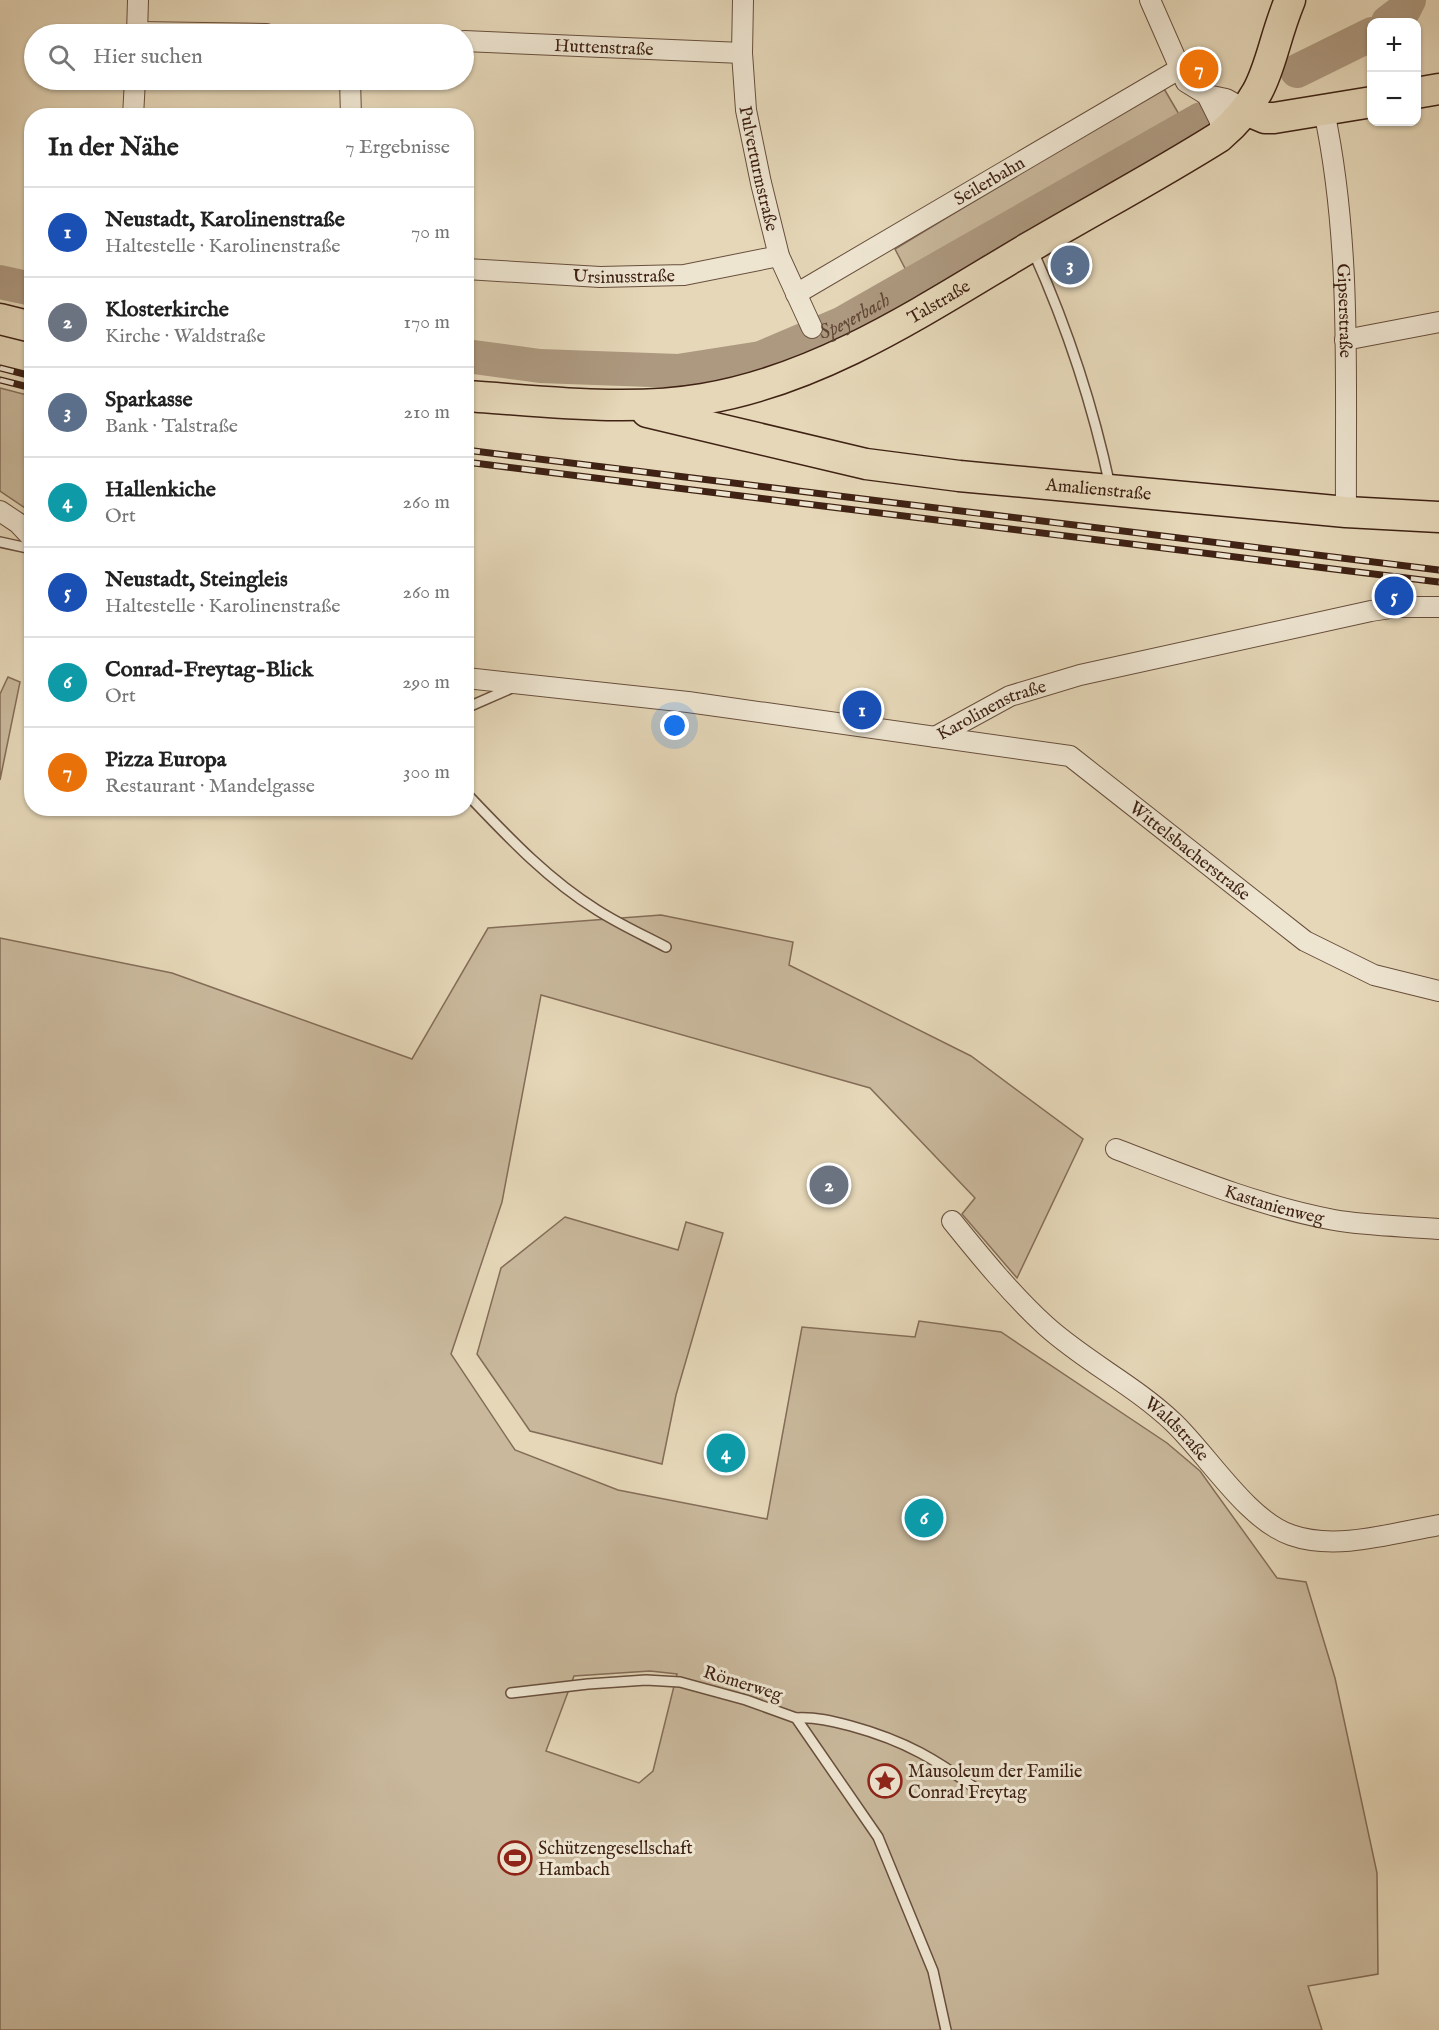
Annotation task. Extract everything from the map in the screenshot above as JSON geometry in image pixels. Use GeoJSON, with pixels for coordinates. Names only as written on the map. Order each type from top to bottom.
{"type":"FeatureCollection","features":[{"type":"Feature","properties":{"kind":"main road","name":"Talstraße"},"geometry":{"type":"LineString","coordinates":[[474,396],[616,404],[700,400],[786,378],[830,360],[928,309],[1220,136],[1246,110],[1265,79],[1290,0]]}},
{"type":"Feature","properties":{"kind":"main road"},"geometry":{"type":"LineString","coordinates":[[1265,79],[1287,104],[1324,111]]}},
{"type":"Feature","properties":{"kind":"main road"},"geometry":{"type":"LineString","coordinates":[[1421,92],[1439,89]]}},
{"type":"Feature","properties":{"kind":"main road"},"geometry":{"type":"LineString","coordinates":[[1246,110],[1265,118],[1367,103]]}},
{"type":"Feature","properties":{"kind":"main road"},"geometry":{"type":"LineString","coordinates":[[0,320],[24,325]]}},
{"type":"Feature","properties":{"kind":"main road"},"geometry":{"type":"LineString","coordinates":[[737,392],[742,420],[754,438],[760,441]]}},
{"type":"Feature","properties":{"kind":"main road","name":"Amalienstraße"},"geometry":{"type":"LineString","coordinates":[[616,404],[760,441],[866,464],[959,476],[1346,512],[1439,518]]}},
{"type":"Feature","properties":{"kind":"street"},"geometry":{"type":"LineString","coordinates":[[137,24],[138,0]]}},
{"type":"Feature","properties":{"kind":"street","name":"Pulverturmstraße"},"geometry":{"type":"LineString","coordinates":[[743,0],[742,53],[746,110],[779,256],[812,328]]}},
{"type":"Feature","properties":{"kind":"street"},"geometry":{"type":"LineString","coordinates":[[1150,0],[1186,82],[1207,95],[1226,99],[1246,110]]}},
{"type":"Feature","properties":{"kind":"street","name":"Huttenstraße"},"geometry":{"type":"LineString","coordinates":[[474,41],[742,53]]}},
{"type":"Feature","properties":{"kind":"street","name":"Seilerbahn"},"geometry":{"type":"LineString","coordinates":[[796,294],[1181,68]]}},
{"type":"Feature","properties":{"kind":"street"},"geometry":{"type":"LineString","coordinates":[[133,108],[134,90]]}},
{"type":"Feature","properties":{"kind":"street"},"geometry":{"type":"LineString","coordinates":[[350,90],[351,108]]}},
{"type":"Feature","properties":{"kind":"street"},"geometry":{"type":"LineString","coordinates":[[1207,95],[1220,121],[1220,136]]}},
{"type":"Feature","properties":{"kind":"street","name":"Gipserstraße"},"geometry":{"type":"LineString","coordinates":[[1324,111],[1340,214],[1345,340],[1346,512]]}},
{"type":"Feature","properties":{"kind":"street","name":"Ursinusstraße"},"geometry":{"type":"LineString","coordinates":[[474,269],[600,277],[684,275],[779,256]]}},
{"type":"Feature","properties":{"kind":"street"},"geometry":{"type":"LineString","coordinates":[[1345,340],[1439,322]]}},
{"type":"Feature","properties":{"kind":"street"},"geometry":{"type":"LineString","coordinates":[[0,511],[24,529]]}},
{"type":"Feature","properties":{"kind":"street","name":"Karolinenstraße"},"geometry":{"type":"LineString","coordinates":[[474,679],[688,702],[935,737],[1010,696],[1080,675],[1397,606],[1439,607]]}},
{"type":"Feature","properties":{"kind":"street","name":"Wittelsbacherstraße"},"geometry":{"type":"LineString","coordinates":[[935,737],[1070,756],[1305,941],[1374,975],[1439,991]]}},
{"type":"Feature","properties":{"kind":"street","name":"Kastanienweg"},"geometry":{"type":"LineString","coordinates":[[1116,1149],[1198,1181],[1293,1210],[1334,1220],[1439,1229]]}},
{"type":"Feature","properties":{"kind":"street","name":"Waldstraße"},"geometry":{"type":"LineString","coordinates":[[952,1221],[1047,1327],[1150,1401],[1175,1424],[1257,1515],[1280,1531],[1307,1540],[1344,1540],[1439,1525]]}},
{"type":"Feature","properties":{"kind":"lane"},"geometry":{"type":"LineString","coordinates":[[1031,247],[1067,338],[1103,451],[1111,490]]}},
{"type":"Feature","properties":{"kind":"lane"},"geometry":{"type":"LineString","coordinates":[[0,542],[24,547]]}},
{"type":"Feature","properties":{"kind":"lane"},"geometry":{"type":"LineString","coordinates":[[474,705],[519,685]]}},
{"type":"Feature","properties":{"kind":"lane"},"geometry":{"type":"LineString","coordinates":[[474,801],[521,850],[555,880],[596,910],[666,947]]}},
{"type":"Feature","properties":{"kind":"lane","name":"Römerweg"},"geometry":{"type":"LineString","coordinates":[[510,1693],[623,1682],[680,1682],[746,1700],[796,1718],[878,1837],[933,1971],[946,2030]]}},
{"type":"Feature","properties":{"kind":"lane"},"geometry":{"type":"LineString","coordinates":[[796,1718],[816,1717],[905,1743],[940,1763],[982,1793]]}},
{"type":"Feature","properties":{"kind":"shaded area"},"geometry":{"type":"Polygon","coordinates":[[[1163,87],[1183,121],[910,278],[895,249],[1163,87]]]}},
{"type":"Feature","properties":{"kind":"shaded area"},"geometry":{"type":"Polygon","coordinates":[[[0,388],[24,394],[24,507],[0,491],[0,388]]]}},
{"type":"Feature","properties":{"kind":"shaded area"},"geometry":{"type":"Polygon","coordinates":[[[8,677],[20,682],[0,780],[0,694],[8,677]]]}},
{"type":"Feature","properties":{"kind":"shaded area"},"geometry":{"type":"Polygon","coordinates":[[[661,915],[793,942],[789,965],[971,1056],[1083,1139],[1017,1278],[962,1214],[975,1198],[870,1088],[541,995],[502,1202],[451,1354],[515,1450],[618,1490],[767,1519],[802,1327],[915,1337],[919,1321],[1001,1332],[1167,1443],[1200,1471],[1277,1578],[1306,1582],[1335,1678],[1377,1873],[1378,1974],[1308,1986],[1322,2030],[0,2030],[0,938],[172,973],[412,1059],[488,928],[661,915]],[[650,1671],[574,1676],[546,1751],[639,1783],[653,1771],[677,1674],[650,1671]]]}},
{"type":"Feature","properties":{"kind":"shaded area"},"geometry":{"type":"Polygon","coordinates":[[[565,1217],[678,1250],[686,1222],[723,1233],[676,1395],[662,1464],[530,1431],[477,1354],[501,1268],[565,1217]]]}},
{"type":"Feature","properties":{"kind":"waterway","name":"Speyerbach"},"geometry":{"type":"LineString","coordinates":[[1393,18],[1404,10],[1409,0]]}},
{"type":"Feature","properties":{"kind":"waterway","name":"Speyerbach"},"geometry":{"type":"LineString","coordinates":[[1297,71],[1367,36]]}},
{"type":"Feature","properties":{"kind":"waterway","name":"Speyerbach"},"geometry":{"type":"LineString","coordinates":[[474,357],[540,366],[678,371],[761,358],[841,324],[1201,119]]}},
{"type":"Feature","properties":{"kind":"waterway","name":"Speyerbach"},"geometry":{"type":"LineString","coordinates":[[0,282],[24,287]]}},
{"type":"Feature","properties":{"kind":"railway"},"geometry":{"type":"LineString","coordinates":[[0,368],[24,374]]}},
{"type":"Feature","properties":{"kind":"railway"},"geometry":{"type":"LineString","coordinates":[[0,380],[24,386]]}},
{"type":"Feature","properties":{"kind":"railway"},"geometry":{"type":"LineString","coordinates":[[474,451],[1439,570]]}},
{"type":"Feature","properties":{"kind":"railway"},"geometry":{"type":"LineString","coordinates":[[474,463],[1439,582]]}},
{"type":"Feature","properties":{"kind":"place","name":"Pizza Europa"},"geometry":{"type":"Point","coordinates":[1199,69]}},
{"type":"Feature","properties":{"kind":"place","name":"Sparkasse"},"geometry":{"type":"Point","coordinates":[1070,265]}},
{"type":"Feature","properties":{"kind":"place","name":"Neustadt, Steingleis"},"geometry":{"type":"Point","coordinates":[1394,596]}},
{"type":"Feature","properties":{"kind":"place","name":"Neustadt, Karolinenstraße"},"geometry":{"type":"Point","coordinates":[862,710]}},
{"type":"Feature","properties":{"kind":"place","name":"Klosterkirche"},"geometry":{"type":"Point","coordinates":[829,1185]}},
{"type":"Feature","properties":{"kind":"place","name":"Hallenkiche"},"geometry":{"type":"Point","coordinates":[726,1453]}},
{"type":"Feature","properties":{"kind":"place","name":"Conrad-Freytag-Blick"},"geometry":{"type":"Point","coordinates":[924,1518]}},
{"type":"Feature","properties":{"kind":"place","name":"Mausoleum der Familie Conrad Freytag"},"geometry":{"type":"Point","coordinates":[885,1781]}},
{"type":"Feature","properties":{"kind":"place","name":"Schützengesellschaft Hambach"},"geometry":{"type":"Point","coordinates":[515,1858]}}]}
